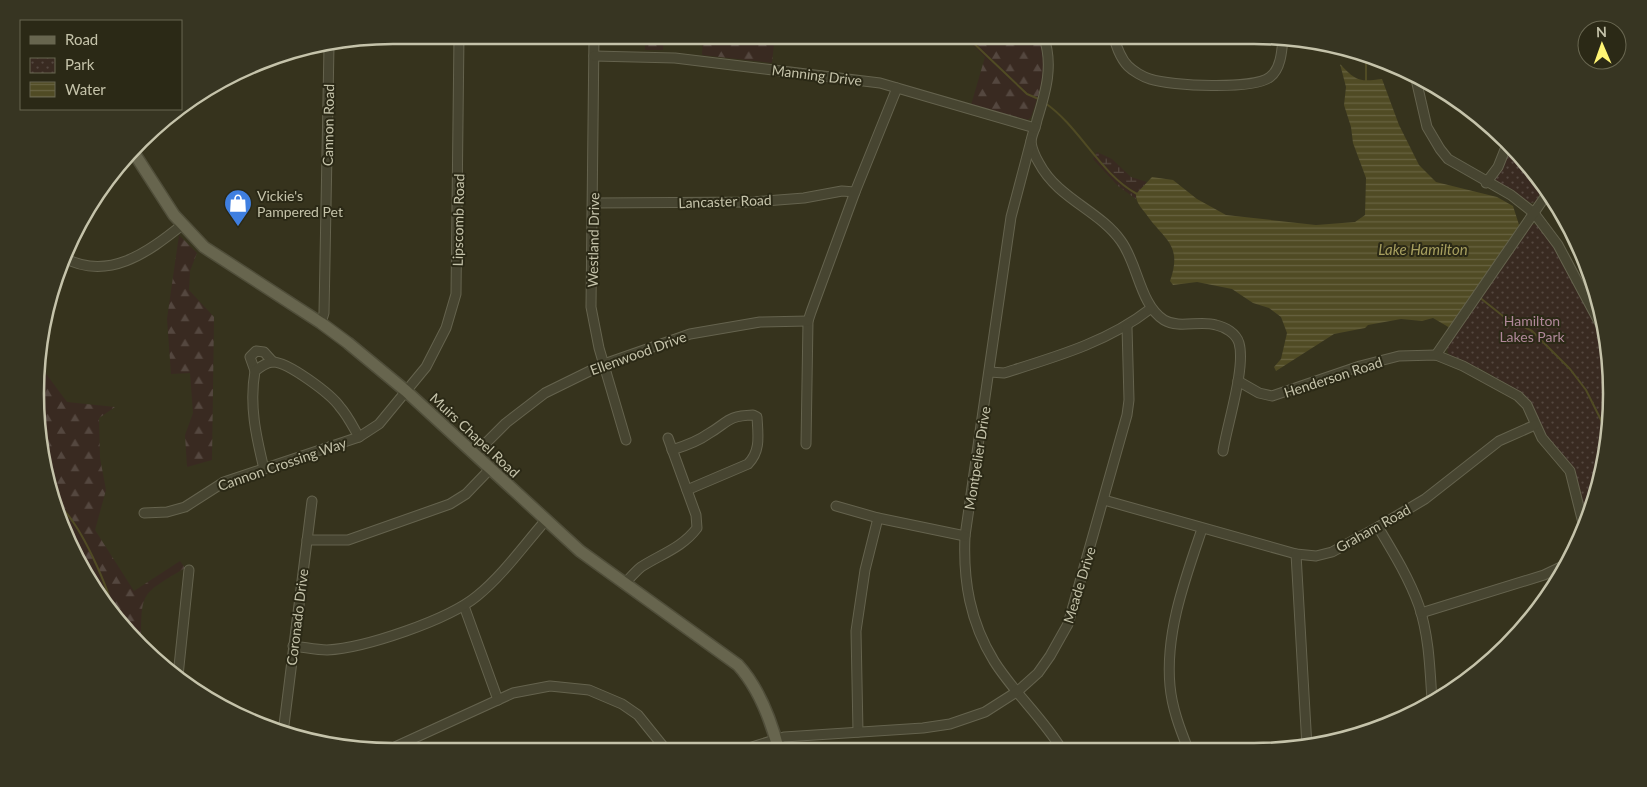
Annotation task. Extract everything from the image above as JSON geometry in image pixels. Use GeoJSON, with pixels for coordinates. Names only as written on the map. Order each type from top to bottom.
{"type":"FeatureCollection","features":[{"type":"Feature","properties":{"kind":"main road","name":"Muirs Chapel Road"},"geometry":{"type":"LineString","coordinates":[[137,157],[182,225],[204,247],[321,323],[406,391],[580,551],[738,665],[755,688],[777,743]]}},
{"type":"Feature","properties":{"kind":"street","name":"Lipscomb Road"},"geometry":{"type":"LineString","coordinates":[[406,391],[433,356],[446,328],[456,294],[459,44]]}},
{"type":"Feature","properties":{"kind":"street","name":"Westland Drive"},"geometry":{"type":"LineString","coordinates":[[594,44],[594,203],[591,308],[604,364],[626,440]]}},
{"type":"Feature","properties":{"kind":"street"},"geometry":{"type":"LineString","coordinates":[[1045,44],[1049,70],[1044,97],[1031,141],[1040,164],[1062,192],[1112,229],[1133,260],[1150,309],[1165,321],[1179,324],[1215,324],[1234,334],[1239,343],[1238,381],[1223,451]]}},
{"type":"Feature","properties":{"kind":"street"},"geometry":{"type":"LineString","coordinates":[[1116,44],[1124,61],[1148,79],[1162,82],[1244,85],[1258,83],[1272,76],[1278,65],[1282,45]]}},
{"type":"Feature","properties":{"kind":"street","name":"Cannon Road"},"geometry":{"type":"LineString","coordinates":[[321,323],[324,313],[329,49]]}},
{"type":"Feature","properties":{"kind":"street","name":"Manning Drive"},"geometry":{"type":"LineString","coordinates":[[594,56],[675,58],[880,83],[1035,128]]}},
{"type":"Feature","properties":{"kind":"street"},"geometry":{"type":"LineString","coordinates":[[1417,85],[1421,106],[1432,138],[1448,159],[1486,183],[1511,195],[1534,213],[1558,245],[1593,309]]}},
{"type":"Feature","properties":{"kind":"street"},"geometry":{"type":"LineString","coordinates":[[806,444],[808,321],[855,192],[897,88]]}},
{"type":"Feature","properties":{"kind":"street","name":"Montpelier Drive"},"geometry":{"type":"LineString","coordinates":[[1031,141],[1011,217],[966,536],[964,576],[977,628],[994,662],[1052,732],[1058,743]]}},
{"type":"Feature","properties":{"kind":"street"},"geometry":{"type":"LineString","coordinates":[[1486,183],[1498,168],[1505,150]]}},
{"type":"Feature","properties":{"kind":"street","name":"Lancaster Road"},"geometry":{"type":"LineString","coordinates":[[594,203],[753,202],[804,198],[842,191],[855,192]]}},
{"type":"Feature","properties":{"kind":"street"},"geometry":{"type":"LineString","coordinates":[[1436,355],[1544,199]]}},
{"type":"Feature","properties":{"kind":"street"},"geometry":{"type":"LineString","coordinates":[[70,260],[98,267],[123,264],[144,252],[182,225]]}},
{"type":"Feature","properties":{"kind":"street"},"geometry":{"type":"LineString","coordinates":[[990,372],[1004,373],[1018,369],[1100,340],[1127,327],[1150,309]]}},
{"type":"Feature","properties":{"kind":"street","name":"Ellenwood Drive"},"geometry":{"type":"LineString","coordinates":[[475,454],[506,423],[545,393],[604,364],[690,334],[760,322],[808,321]]}},
{"type":"Feature","properties":{"kind":"street","name":"Meade Drive"},"geometry":{"type":"LineString","coordinates":[[762,743],[776,738],[924,728],[950,724],[985,712],[1018,691],[1046,662],[1068,624],[1104,500],[1130,400],[1127,327]]}},
{"type":"Feature","properties":{"kind":"street"},"geometry":{"type":"LineString","coordinates":[[264,468],[256,432],[252,400],[255,371],[250,357],[256,351],[264,352],[273,362],[284,366],[317,386],[340,406],[359,437]]}},
{"type":"Feature","properties":{"kind":"street","name":"Henderson Road"},"geometry":{"type":"LineString","coordinates":[[1238,381],[1259,393],[1272,396],[1360,366],[1399,356],[1436,355],[1463,366],[1518,396],[1526,405],[1542,438],[1570,471],[1581,516]]}},
{"type":"Feature","properties":{"kind":"street"},"geometry":{"type":"LineString","coordinates":[[255,371],[261,365],[273,362]]}},
{"type":"Feature","properties":{"kind":"street","name":"Cannon Crossing Way"},"geometry":{"type":"LineString","coordinates":[[144,513],[167,512],[184,507],[224,482],[328,449],[359,437],[379,424],[406,391]]}},
{"type":"Feature","properties":{"kind":"street"},"geometry":{"type":"LineString","coordinates":[[672,450],[693,443],[710,434],[730,417],[754,415],[758,418],[758,449],[755,458],[748,464],[687,490]]}},
{"type":"Feature","properties":{"kind":"street","name":"Graham Road"},"geometry":{"type":"LineString","coordinates":[[1104,500],[1296,554],[1316,556],[1332,552],[1425,499],[1499,441],[1535,425]]}},
{"type":"Feature","properties":{"kind":"street"},"geometry":{"type":"LineString","coordinates":[[624,584],[639,569],[671,552],[688,540],[697,528],[696,515],[668,438]]}},
{"type":"Feature","properties":{"kind":"street"},"geometry":{"type":"LineString","coordinates":[[307,540],[348,540],[450,504],[466,494],[490,468]]}},
{"type":"Feature","properties":{"kind":"street","name":"Coronado Drive"},"geometry":{"type":"LineString","coordinates":[[284,726],[312,501]]}},
{"type":"Feature","properties":{"kind":"street"},"geometry":{"type":"LineString","coordinates":[[836,506],[878,518],[966,536]]}},
{"type":"Feature","properties":{"kind":"street"},"geometry":{"type":"LineString","coordinates":[[858,732],[856,630],[865,570],[878,518]]}},
{"type":"Feature","properties":{"kind":"street"},"geometry":{"type":"LineString","coordinates":[[293,646],[326,650],[346,647],[419,625],[464,606],[489,585],[546,520]]}},
{"type":"Feature","properties":{"kind":"street"},"geometry":{"type":"LineString","coordinates":[[1378,527],[1412,589],[1421,613],[1430,660],[1432,694]]}},
{"type":"Feature","properties":{"kind":"street"},"geometry":{"type":"LineString","coordinates":[[1186,743],[1174,709],[1169,665],[1175,618],[1202,528]]}},
{"type":"Feature","properties":{"kind":"street"},"geometry":{"type":"LineString","coordinates":[[1296,554],[1307,739]]}},
{"type":"Feature","properties":{"kind":"street"},"geometry":{"type":"LineString","coordinates":[[179,669],[189,570]]}},
{"type":"Feature","properties":{"kind":"street"},"geometry":{"type":"LineString","coordinates":[[1421,613],[1544,575],[1555,570]]}},
{"type":"Feature","properties":{"kind":"street"},"geometry":{"type":"LineString","coordinates":[[464,606],[498,700]]}},
{"type":"Feature","properties":{"kind":"street"},"geometry":{"type":"LineString","coordinates":[[404,743],[498,700],[532,688],[550,686],[589,690],[622,704],[638,715],[661,743]]}},
{"type":"Feature","properties":{"kind":"green space"},"geometry":{"type":"Polygon","coordinates":[[[645,44],[663,44],[663,50],[645,50],[645,44]]]}},
{"type":"Feature","properties":{"kind":"green space"},"geometry":{"type":"Polygon","coordinates":[[[703,44],[774,44],[772,63],[702,55],[703,44]]]}},
{"type":"Feature","properties":{"kind":"green space"},"geometry":{"type":"Polygon","coordinates":[[[968,44],[1040,44],[1043,57],[1041,86],[1031,117],[1028,120],[971,105],[985,57],[973,45],[968,44]]]}},
{"type":"Feature","properties":{"kind":"green space"},"geometry":{"type":"Polygon","coordinates":[[[1506,151],[1540,194],[1535,202],[1531,203],[1491,180],[1506,151]]]}},
{"type":"Feature","properties":{"kind":"green space"},"geometry":{"type":"Polygon","coordinates":[[[1097,152],[1112,159],[1131,177],[1147,182],[1136,194],[1136,199],[1118,186],[1093,159],[1097,152]]]}},
{"type":"Feature","properties":{"kind":"green space","name":"Hamilton Lakes Park"},"geometry":{"type":"Polygon","coordinates":[[[1531,224],[1544,226],[1597,325],[1603,371],[1603,416],[1597,462],[1584,509],[1575,470],[1547,436],[1530,402],[1523,394],[1481,369],[1452,357],[1448,353],[1447,345],[1531,224]]]}},
{"type":"Feature","properties":{"kind":"green space"},"geometry":{"type":"Polygon","coordinates":[[[179,235],[197,253],[190,271],[189,290],[214,317],[212,460],[187,467],[185,435],[193,413],[190,373],[171,374],[167,319],[179,235]]]}},
{"type":"Feature","properties":{"kind":"green space"},"geometry":{"type":"Polygon","coordinates":[[[44,371],[67,402],[115,407],[99,418],[100,458],[106,490],[95,530],[134,591],[180,561],[185,568],[158,584],[151,591],[143,605],[141,636],[103,588],[70,527],[50,462],[44,416],[44,371]]]}},
{"type":"Feature","properties":{"kind":"water","name":"Lake Hamilton"},"geometry":{"type":"Polygon","coordinates":[[[1340,64],[1358,79],[1382,79],[1399,125],[1419,165],[1436,182],[1497,197],[1513,206],[1520,228],[1450,328],[1433,318],[1422,321],[1401,319],[1368,325],[1365,328],[1334,334],[1276,371],[1274,367],[1281,359],[1287,333],[1281,317],[1269,308],[1253,303],[1232,289],[1197,282],[1173,285],[1170,281],[1174,259],[1173,250],[1170,243],[1139,205],[1136,194],[1152,177],[1173,180],[1197,199],[1226,215],[1316,225],[1355,222],[1365,215],[1366,178],[1353,143],[1351,127],[1344,105],[1346,87],[1340,64]]]}},
{"type":"Feature","properties":{"kind":"waterway"},"geometry":{"type":"LineString","coordinates":[[974,44],[1027,94],[1041,100]]}},
{"type":"Feature","properties":{"kind":"waterway"},"geometry":{"type":"LineString","coordinates":[[1366,62],[1366,82]]}},
{"type":"Feature","properties":{"kind":"waterway"},"geometry":{"type":"LineString","coordinates":[[1045,103],[1069,124],[1112,175],[1137,194]]}},
{"type":"Feature","properties":{"kind":"waterway"},"geometry":{"type":"LineString","coordinates":[[1479,297],[1503,316],[1532,331],[1570,369],[1586,390],[1602,422]]}},
{"type":"Feature","properties":{"kind":"waterway"},"geometry":{"type":"LineString","coordinates":[[64,511],[75,525],[93,557],[109,596]]}},
{"type":"Feature","properties":{"kind":"place","name":"Vickie's Pampered Pet"},"geometry":{"type":"Point","coordinates":[238,227]}}]}
